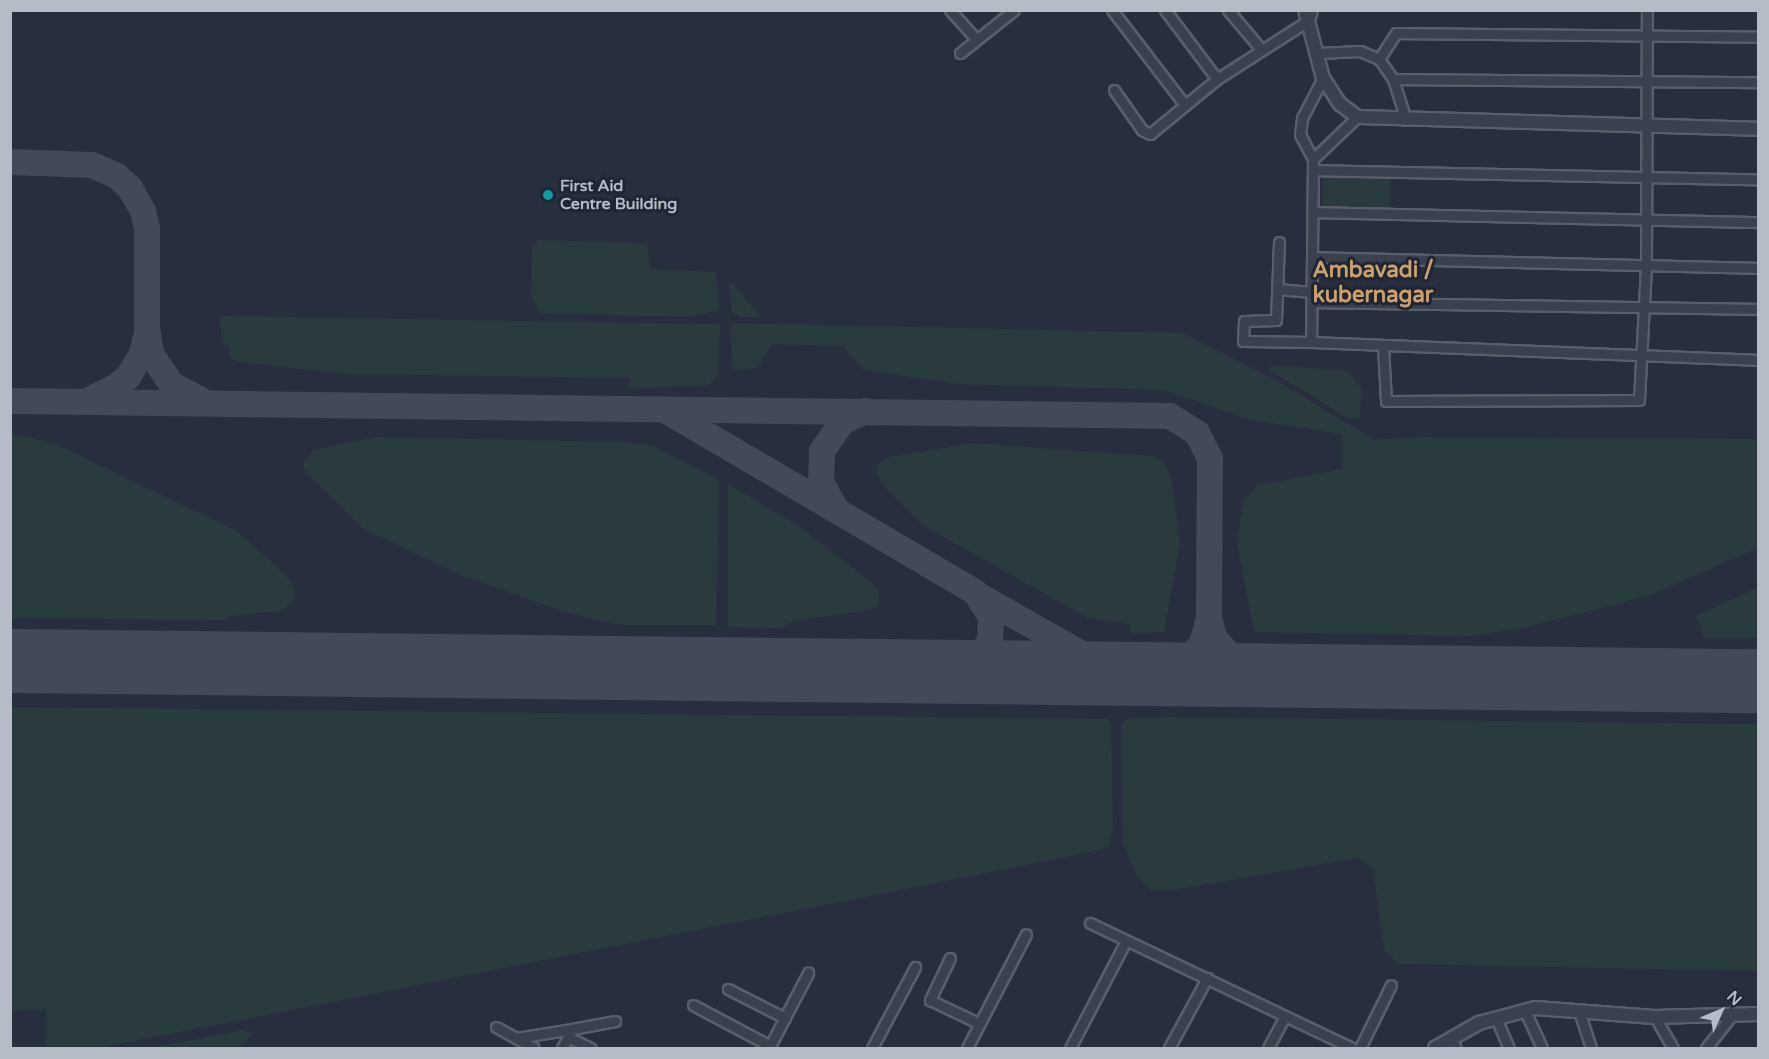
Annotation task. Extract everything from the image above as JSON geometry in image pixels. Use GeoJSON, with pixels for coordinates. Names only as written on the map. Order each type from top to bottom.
{"type":"FeatureCollection","features":[{"type":"Feature","properties":{"kind":"street"},"geometry":{"type":"LineString","coordinates":[[950,10],[975,38]]}},
{"type":"Feature","properties":{"kind":"street"},"geometry":{"type":"LineString","coordinates":[[960,52],[975,38],[1014,10]]}},
{"type":"Feature","properties":{"kind":"street"},"geometry":{"type":"LineString","coordinates":[[1112,10],[1185,105]]}},
{"type":"Feature","properties":{"kind":"street"},"geometry":{"type":"LineString","coordinates":[[1165,10],[1217,79]]}},
{"type":"Feature","properties":{"kind":"street"},"geometry":{"type":"LineString","coordinates":[[1228,10],[1260,48]]}},
{"type":"Feature","properties":{"kind":"street"},"geometry":{"type":"LineString","coordinates":[[1383,348],[1386,401],[1628,402],[1639,400],[1642,391],[1646,268],[1647,10]]}},
{"type":"Feature","properties":{"kind":"street"},"geometry":{"type":"LineString","coordinates":[[1113,90],[1147,134],[1217,79],[1309,14],[1323,78],[1340,104],[1357,117],[1758,129]]}},
{"type":"Feature","properties":{"kind":"street"},"geometry":{"type":"LineString","coordinates":[[1379,59],[1396,33],[1758,37]]}},
{"type":"Feature","properties":{"kind":"street"},"geometry":{"type":"LineString","coordinates":[[1318,53],[1360,51],[1379,59],[1393,79],[1406,120]]}},
{"type":"Feature","properties":{"kind":"street"},"geometry":{"type":"LineString","coordinates":[[1311,342],[1313,159],[1300,135],[1302,118],[1323,78]]}},
{"type":"Feature","properties":{"kind":"street"},"geometry":{"type":"LineString","coordinates":[[1393,79],[1647,78],[1758,82]]}},
{"type":"Feature","properties":{"kind":"street"},"geometry":{"type":"LineString","coordinates":[[1313,159],[1357,117]]}},
{"type":"Feature","properties":{"kind":"street"},"geometry":{"type":"LineString","coordinates":[[1313,170],[1758,179]]}},
{"type":"Feature","properties":{"kind":"street"},"geometry":{"type":"LineString","coordinates":[[1313,212],[1646,222],[1758,222]]}},
{"type":"Feature","properties":{"kind":"street"},"geometry":{"type":"LineString","coordinates":[[1279,242],[1276,320],[1244,321],[1243,341],[1311,342],[1383,348],[1642,354],[1758,360]]}},
{"type":"Feature","properties":{"kind":"street"},"geometry":{"type":"LineString","coordinates":[[1312,257],[1646,268],[1758,268]]}},
{"type":"Feature","properties":{"kind":"street"},"geometry":{"type":"LineString","coordinates":[[1277,290],[1312,297],[1758,309]]}},
{"type":"Feature","properties":{"kind":"street"},"geometry":{"type":"LineString","coordinates":[[1090,923],[1352,1048]]}},
{"type":"Feature","properties":{"kind":"street"},"geometry":{"type":"LineString","coordinates":[[967,1048],[1026,934]]}},
{"type":"Feature","properties":{"kind":"street"},"geometry":{"type":"LineString","coordinates":[[1070,1048],[1126,941]]}},
{"type":"Feature","properties":{"kind":"street"},"geometry":{"type":"LineString","coordinates":[[950,958],[930,1000],[980,1024]]}},
{"type":"Feature","properties":{"kind":"street"},"geometry":{"type":"LineString","coordinates":[[872,1048],[915,967]]}},
{"type":"Feature","properties":{"kind":"street"},"geometry":{"type":"LineString","coordinates":[[693,1005],[770,1047],[808,973]]}},
{"type":"Feature","properties":{"kind":"street"},"geometry":{"type":"LineString","coordinates":[[1169,1048],[1207,978]]}},
{"type":"Feature","properties":{"kind":"street"},"geometry":{"type":"LineString","coordinates":[[1360,1048],[1391,985]]}},
{"type":"Feature","properties":{"kind":"street"},"geometry":{"type":"LineString","coordinates":[[728,989],[785,1018]]}},
{"type":"Feature","properties":{"kind":"street"},"geometry":{"type":"LineString","coordinates":[[1525,1011],[1542,1048]]}},
{"type":"Feature","properties":{"kind":"street"},"geometry":{"type":"LineString","coordinates":[[1435,1048],[1453,1044],[1479,1023],[1525,1011],[1579,1011],[1655,1017],[1758,1014]]}},
{"type":"Feature","properties":{"kind":"street"},"geometry":{"type":"LineString","coordinates":[[1579,1011],[1591,1048]]}},
{"type":"Feature","properties":{"kind":"street"},"geometry":{"type":"LineString","coordinates":[[1706,1048],[1732,1015]]}},
{"type":"Feature","properties":{"kind":"street"},"geometry":{"type":"LineString","coordinates":[[1268,1048],[1285,1016]]}},
{"type":"Feature","properties":{"kind":"street"},"geometry":{"type":"LineString","coordinates":[[1655,1017],[1674,1048]]}},
{"type":"Feature","properties":{"kind":"street"},"geometry":{"type":"LineString","coordinates":[[1496,1018],[1509,1048]]}},
{"type":"Feature","properties":{"kind":"street"},"geometry":{"type":"LineString","coordinates":[[516,1038],[570,1033],[615,1022]]}},
{"type":"Feature","properties":{"kind":"street"},"geometry":{"type":"LineString","coordinates":[[496,1027],[534,1048]]}},
{"type":"Feature","properties":{"kind":"street"},"geometry":{"type":"LineString","coordinates":[[570,1033],[591,1048]]}},
{"type":"Feature","properties":{"kind":"street"},"geometry":{"type":"LineString","coordinates":[[562,1048],[570,1033]]}},
{"type":"Feature","properties":{"kind":"shaded area"},"geometry":{"type":"Polygon","coordinates":[[[1324,173],[1391,177],[1389,210],[1322,207],[1324,173]]]}},
{"type":"Feature","properties":{"kind":"shaded area"},"geometry":{"type":"Polygon","coordinates":[[[539,240],[647,243],[650,269],[716,272],[719,311],[685,317],[539,313],[531,297],[532,247],[539,240]]]}},
{"type":"Feature","properties":{"kind":"shaded area"},"geometry":{"type":"Polygon","coordinates":[[[729,282],[760,317],[740,317],[732,312],[729,282]]]}},
{"type":"Feature","properties":{"kind":"shaded area"},"geometry":{"type":"Polygon","coordinates":[[[220,316],[716,324],[720,326],[718,373],[715,380],[706,386],[629,388],[629,378],[345,374],[239,362],[230,359],[228,345],[222,345],[220,316]]]}},
{"type":"Feature","properties":{"kind":"shaded area"},"geometry":{"type":"Polygon","coordinates":[[[733,323],[1183,333],[1277,381],[1374,440],[1414,437],[1758,439],[1758,548],[1648,596],[1522,628],[1470,636],[1254,632],[1237,542],[1244,500],[1258,485],[1342,469],[1342,434],[1250,420],[1164,390],[957,384],[864,370],[842,346],[772,344],[757,368],[733,370],[730,326],[733,323]]]}},
{"type":"Feature","properties":{"kind":"shaded area"},"geometry":{"type":"Polygon","coordinates":[[[1270,365],[1342,370],[1352,375],[1362,391],[1359,419],[1348,418],[1269,370],[1270,365]]]}},
{"type":"Feature","properties":{"kind":"shaded area"},"geometry":{"type":"Polygon","coordinates":[[[11,433],[53,443],[235,530],[286,575],[293,586],[295,601],[279,611],[231,616],[224,620],[11,618],[11,433]]]}},
{"type":"Feature","properties":{"kind":"shaded area"},"geometry":{"type":"Polygon","coordinates":[[[376,437],[627,442],[653,446],[719,479],[716,625],[620,625],[568,613],[462,576],[364,529],[306,473],[303,463],[314,450],[376,437]]]}},
{"type":"Feature","properties":{"kind":"shaded area"},"geometry":{"type":"Polygon","coordinates":[[[972,443],[1153,456],[1164,462],[1171,476],[1180,543],[1164,632],[1131,633],[1129,624],[1088,618],[924,526],[883,485],[877,474],[877,464],[890,457],[972,443]]]}},
{"type":"Feature","properties":{"kind":"shaded area"},"geometry":{"type":"Polygon","coordinates":[[[728,484],[800,527],[873,584],[880,594],[877,606],[866,611],[798,620],[780,628],[728,627],[728,484]]]}},
{"type":"Feature","properties":{"kind":"shaded area"},"geometry":{"type":"Polygon","coordinates":[[[1758,587],[1758,638],[1704,638],[1696,616],[1758,587]]]}},
{"type":"Feature","properties":{"kind":"shaded area"},"geometry":{"type":"Polygon","coordinates":[[[10,707],[1108,719],[1111,725],[1113,831],[1107,848],[1027,865],[98,1048],[45,1048],[46,1009],[11,1011],[10,707]]]}},
{"type":"Feature","properties":{"kind":"shaded area"},"geometry":{"type":"Polygon","coordinates":[[[1128,718],[1758,724],[1758,971],[1399,964],[1384,949],[1373,869],[1358,858],[1168,891],[1151,890],[1138,877],[1123,843],[1121,726],[1128,718]]]}},
{"type":"Feature","properties":{"kind":"shaded area"},"geometry":{"type":"Polygon","coordinates":[[[243,1030],[252,1034],[239,1048],[151,1048],[243,1030]]]}},
{"type":"Feature","properties":{"kind":"taxiway"},"geometry":{"type":"LineString","coordinates":[[10,162],[92,165],[117,176],[130,188],[143,211],[147,228],[147,328],[151,354],[171,384],[201,400]]}},
{"type":"Feature","properties":{"kind":"taxiway"},"geometry":{"type":"LineString","coordinates":[[91,399],[114,388],[128,377],[142,354],[147,333]]}},
{"type":"Feature","properties":{"kind":"taxiway"},"geometry":{"type":"LineString","coordinates":[[10,401],[1170,416],[1197,433],[1210,459],[1209,616],[1214,638],[1239,666],[1290,676]]}},
{"type":"Feature","properties":{"kind":"taxiway"},"geometry":{"type":"LineString","coordinates":[[665,410],[975,592],[991,617],[990,641],[976,662],[947,673]]}},
{"type":"Feature","properties":{"kind":"taxiway"},"geometry":{"type":"LineString","coordinates":[[836,509],[821,482],[822,451],[842,422],[866,411]]}},
{"type":"Feature","properties":{"kind":"taxiway"},"geometry":{"type":"LineString","coordinates":[[978,595],[1119,675]]}},
{"type":"Feature","properties":{"kind":"taxiway"},"geometry":{"type":"LineString","coordinates":[[1140,675],[1172,668],[1186,661],[1202,644],[1209,617]]}},
{"type":"Feature","properties":{"kind":"runway"},"geometry":{"type":"LineString","coordinates":[[10,661],[1758,681]]}},
{"type":"Feature","properties":{"kind":"place","name":"First Aid Centre Building"},"geometry":{"type":"Point","coordinates":[548,195]}},
{"type":"Feature","properties":{"kind":"district","name":"Ambavadi / kubernagar"},"geometry":{"type":"Point","coordinates":[1373,282]}}]}
